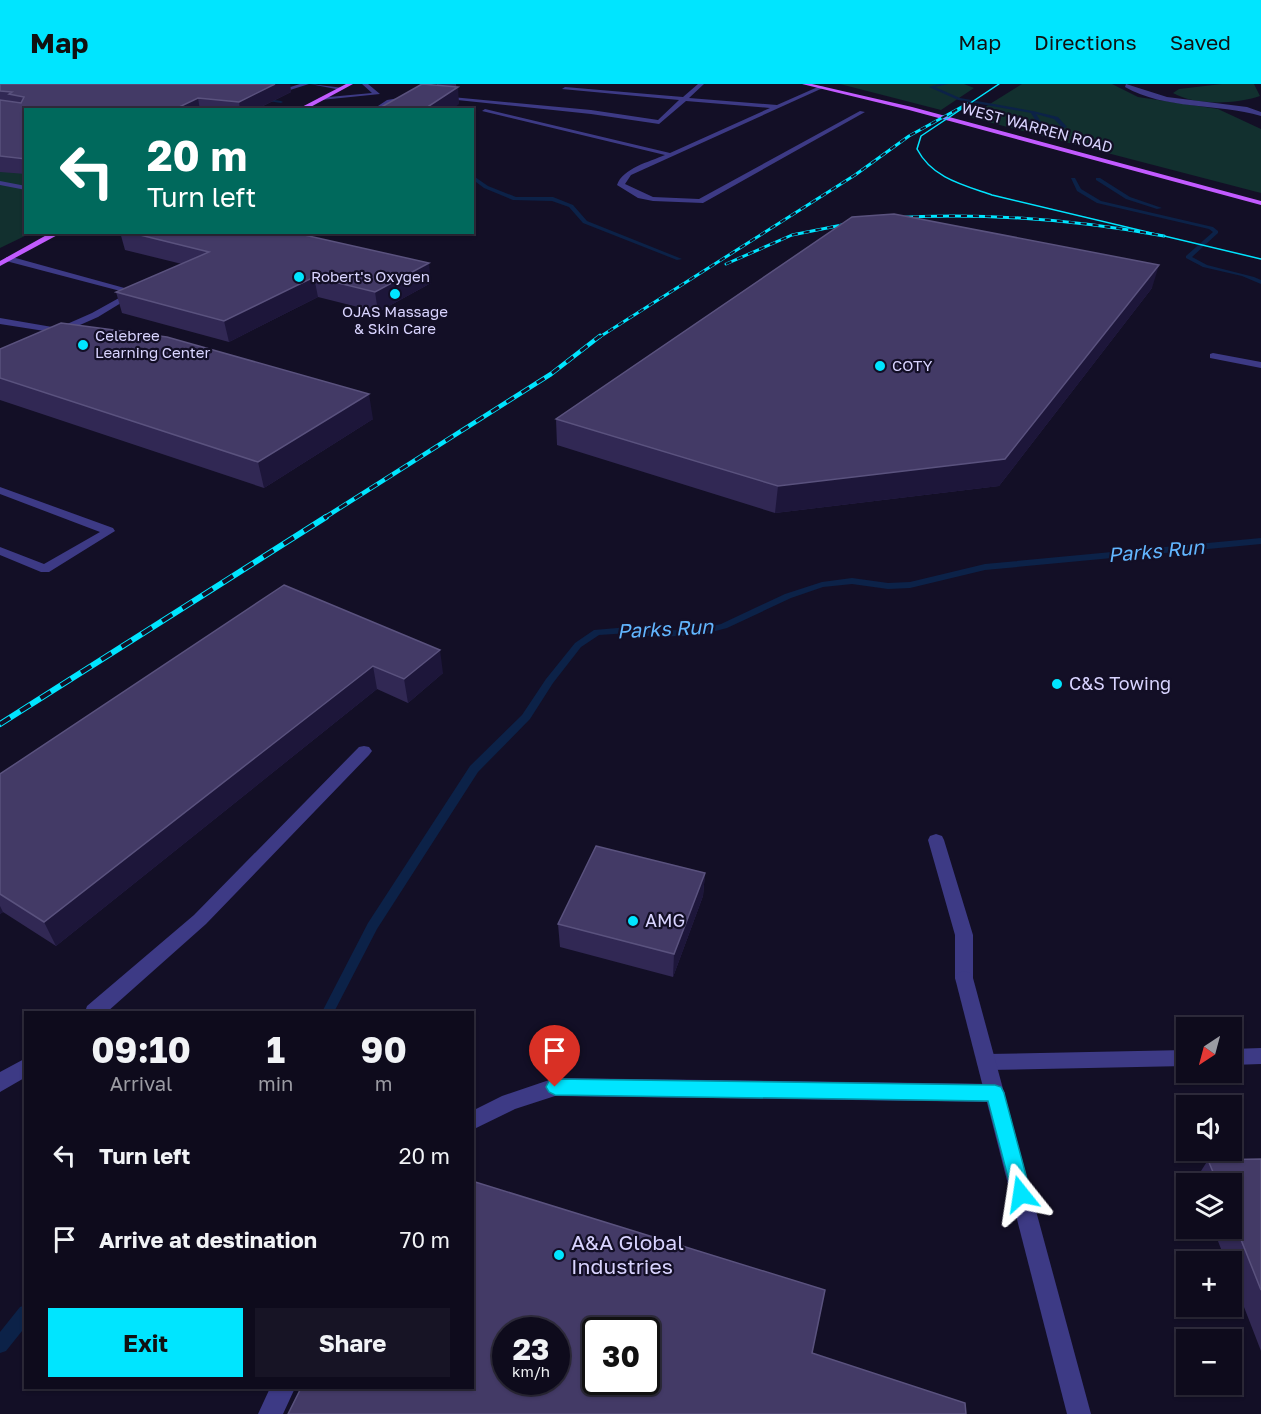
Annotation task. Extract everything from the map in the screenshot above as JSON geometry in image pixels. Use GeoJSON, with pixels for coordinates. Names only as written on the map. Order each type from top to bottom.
{"type":"FeatureCollection","features":[{"type":"Feature","properties":{"kind":"main road"},"geometry":{"type":"LineString","coordinates":[[303,108],[350,84]]}},
{"type":"Feature","properties":{"kind":"main road","name":"WEST WARREN ROAD"},"geometry":{"type":"LineString","coordinates":[[805,84],[910,108],[1260,202]]}},
{"type":"Feature","properties":{"kind":"main road"},"geometry":{"type":"LineString","coordinates":[[0,264],[55,234]]}},
{"type":"Feature","properties":{"kind":"street"},"geometry":{"type":"LineString","coordinates":[[260,93],[275,94],[306,84]]}},
{"type":"Feature","properties":{"kind":"street"},"geometry":{"type":"LineString","coordinates":[[313,84],[341,88]]}},
{"type":"Feature","properties":{"kind":"street"},"geometry":{"type":"LineString","coordinates":[[365,84],[376,94]]}},
{"type":"Feature","properties":{"kind":"street"},"geometry":{"type":"LineString","coordinates":[[377,108],[398,98],[429,97],[591,112],[659,122],[701,84]]}},
{"type":"Feature","properties":{"kind":"street"},"geometry":{"type":"LineString","coordinates":[[1129,84],[1127,86],[1149,95],[1247,109],[1261,114]]}},
{"type":"Feature","properties":{"kind":"street"},"geometry":{"type":"LineString","coordinates":[[822,87],[629,174],[623,179],[621,185],[635,194],[653,199],[700,201],[862,112]]}},
{"type":"Feature","properties":{"kind":"street"},"geometry":{"type":"LineString","coordinates":[[565,89],[777,107]]}},
{"type":"Feature","properties":{"kind":"street"},"geometry":{"type":"LineString","coordinates":[[321,99],[376,94],[421,104]]}},
{"type":"Feature","properties":{"kind":"street"},"geometry":{"type":"LineString","coordinates":[[474,110],[512,116],[672,155]]}},
{"type":"Feature","properties":{"kind":"street"},"geometry":{"type":"LineString","coordinates":[[0,183],[24,188]]}},
{"type":"Feature","properties":{"kind":"street"},"geometry":{"type":"LineString","coordinates":[[9,259],[135,292],[95,315],[45,337]]}},
{"type":"Feature","properties":{"kind":"street"},"geometry":{"type":"LineString","coordinates":[[0,321],[58,331]]}},
{"type":"Feature","properties":{"kind":"street"},"geometry":{"type":"LineString","coordinates":[[1213,356],[1261,365]]}},
{"type":"Feature","properties":{"kind":"street"},"geometry":{"type":"LineString","coordinates":[[0,490],[109,531],[45,569],[0,551]]}},
{"type":"Feature","properties":{"kind":"street"},"geometry":{"type":"LineString","coordinates":[[95,1011],[120,992],[246,875],[364,751]]}},
{"type":"Feature","properties":{"kind":"street"},"geometry":{"type":"LineString","coordinates":[[936,840],[964,935],[964,978],[1079,1414]]}},
{"type":"Feature","properties":{"kind":"street"},"geometry":{"type":"LineString","coordinates":[[1242,1057],[1261,1056]]}},
{"type":"Feature","properties":{"kind":"street"},"geometry":{"type":"LineString","coordinates":[[987,1062],[1176,1058]]}},
{"type":"Feature","properties":{"kind":"street"},"geometry":{"type":"LineString","coordinates":[[0,1083],[24,1067]]}},
{"type":"Feature","properties":{"kind":"street"},"geometry":{"type":"LineString","coordinates":[[474,1120],[509,1102],[555,1087],[995,1093]]}},
{"type":"Feature","properties":{"kind":"street"},"geometry":{"type":"LineString","coordinates":[[270,1414],[282,1389]]}},
{"type":"Feature","properties":{"kind":"green space"},"geometry":{"type":"Polygon","coordinates":[[[840,84],[964,84],[974,88],[941,110],[840,84]]]}},
{"type":"Feature","properties":{"kind":"green space"},"geometry":{"type":"Polygon","coordinates":[[[1022,84],[1112,84],[1138,97],[1218,109],[1261,129],[1261,193],[969,117],[1022,84]]]}},
{"type":"Feature","properties":{"kind":"green space"},"geometry":{"type":"Polygon","coordinates":[[[1222,84],[1254,84],[1260,96],[1240,101],[1204,102],[1173,93],[1179,89],[1222,84]]]}},
{"type":"Feature","properties":{"kind":"green space"},"geometry":{"type":"Polygon","coordinates":[[[0,114],[24,117],[24,234],[29,234],[0,248],[0,114]]]}},
{"type":"Feature","properties":{"kind":"building"},"geometry":{"type":"Polygon","coordinates":[[[0,84],[275,84],[239,102],[198,98],[177,108],[24,108],[24,159],[0,156],[0,100],[21,103],[24,97],[9,94],[12,92],[0,91],[0,84]]]}},
{"type":"Feature","properties":{"kind":"building"},"geometry":{"type":"Polygon","coordinates":[[[422,84],[458,87],[426,108],[380,108],[422,84]]]}},
{"type":"Feature","properties":{"kind":"building","name":"COTY"},"geometry":{"type":"Polygon","coordinates":[[[894,214],[1159,265],[1005,459],[778,486],[556,419],[852,217],[894,214]]]}},
{"type":"Feature","properties":{"kind":"building"},"geometry":{"type":"Polygon","coordinates":[[[136,234],[300,234],[429,263],[375,292],[314,277],[224,321],[116,292],[209,252],[136,234]]]}},
{"type":"Feature","properties":{"kind":"building"},"geometry":{"type":"Polygon","coordinates":[[[61,323],[167,337],[369,394],[258,462],[0,378],[0,349],[61,323]]]}},
{"type":"Feature","properties":{"kind":"building"},"geometry":{"type":"Polygon","coordinates":[[[284,585],[440,650],[404,679],[373,666],[44,922],[0,894],[0,774],[284,585]]]}},
{"type":"Feature","properties":{"kind":"building","name":"AMG"},"geometry":{"type":"Polygon","coordinates":[[[596,846],[705,873],[674,954],[558,924],[596,846]]]}},
{"type":"Feature","properties":{"kind":"building"},"geometry":{"type":"Polygon","coordinates":[[[1261,1159],[1261,1290],[1241,1239],[1242,1173],[1213,1173],[1208,1161],[1261,1159]]]}},
{"type":"Feature","properties":{"kind":"building","name":"A&A Global Industries"},"geometry":{"type":"Polygon","coordinates":[[[474,1182],[825,1290],[812,1353],[965,1403],[966,1414],[288,1414],[300,1389],[474,1389],[474,1182]]]}},
{"type":"Feature","properties":{"kind":"waterway","name":"Parks Run"},"geometry":{"type":"LineString","coordinates":[[946,84],[931,87],[959,99],[1033,112]]}},
{"type":"Feature","properties":{"kind":"waterway"},"geometry":{"type":"LineString","coordinates":[[261,99],[281,102]]}},
{"type":"Feature","properties":{"kind":"waterway","name":"Parks Run"},"geometry":{"type":"LineString","coordinates":[[1033,112],[1056,118],[1065,127]]}},
{"type":"Feature","properties":{"kind":"waterway","name":"Parks Run"},"geometry":{"type":"LineString","coordinates":[[1033,112],[1041,125]]}},
{"type":"Feature","properties":{"kind":"waterway"},"geometry":{"type":"LineString","coordinates":[[474,178],[486,187],[515,199],[553,199],[571,206],[585,222],[679,259]]}},
{"type":"Feature","properties":{"kind":"waterway","name":"Parks Run"},"geometry":{"type":"LineString","coordinates":[[1073,179],[1079,190],[1099,202],[1211,228],[1216,232],[1188,257],[1205,266],[1261,282]]}},
{"type":"Feature","properties":{"kind":"waterway","name":"Parks Run"},"geometry":{"type":"LineString","coordinates":[[1098,179],[1128,198],[1159,208]]}},
{"type":"Feature","properties":{"kind":"waterway","name":"Parks Run"},"geometry":{"type":"LineString","coordinates":[[329,1011],[372,926],[474,769],[526,717],[549,681],[578,645],[597,632],[629,630],[655,634],[700,632],[724,626],[788,596],[822,585],[852,581],[888,586],[910,585],[985,567],[1261,541]]}},
{"type":"Feature","properties":{"kind":"waterway","name":"Parks Run"},"geometry":{"type":"LineString","coordinates":[[0,1345],[24,1315]]}},
{"type":"Feature","properties":{"kind":"tram line"},"geometry":{"type":"LineString","coordinates":[[999,84],[921,136],[917,149],[923,159],[940,174],[959,184],[992,195],[1261,259]]}},
{"type":"Feature","properties":{"kind":"railway"},"geometry":{"type":"LineString","coordinates":[[598,338],[855,175],[909,136],[967,104]]}},
{"type":"Feature","properties":{"kind":"railway"},"geometry":{"type":"LineString","coordinates":[[889,218],[924,216],[1027,218],[1095,225],[1164,236]]}},
{"type":"Feature","properties":{"kind":"railway"},"geometry":{"type":"LineString","coordinates":[[726,264],[792,235],[857,222]]}},
{"type":"Feature","properties":{"kind":"railway"},"geometry":{"type":"LineString","coordinates":[[324,518],[551,374],[600,336]]}},
{"type":"Feature","properties":{"kind":"railway"},"geometry":{"type":"LineString","coordinates":[[0,724],[326,517]]}},
{"type":"Feature","properties":{"kind":"place","name":"Robert's Oxygen"},"geometry":{"type":"Point","coordinates":[299,277]}},
{"type":"Feature","properties":{"kind":"place","name":"OJAS Massage & Skin Care"},"geometry":{"type":"Point","coordinates":[395,294]}},
{"type":"Feature","properties":{"kind":"place","name":"Celebree Learning Center"},"geometry":{"type":"Point","coordinates":[83,345]}},
{"type":"Feature","properties":{"kind":"place","name":"COTY"},"geometry":{"type":"Point","coordinates":[880,366]}},
{"type":"Feature","properties":{"kind":"place","name":"C&S Towing"},"geometry":{"type":"Point","coordinates":[1057,684]}},
{"type":"Feature","properties":{"kind":"place","name":"AMG"},"geometry":{"type":"Point","coordinates":[633,921]}},
{"type":"Feature","properties":{"kind":"place","name":"A&A Global Industries"},"geometry":{"type":"Point","coordinates":[559,1255]}},
{"type":"Feature","properties":{"kind":"route"},"geometry":{"type":"LineString","coordinates":[[555,1087],[995,1093],[1021,1194]]}}]}
